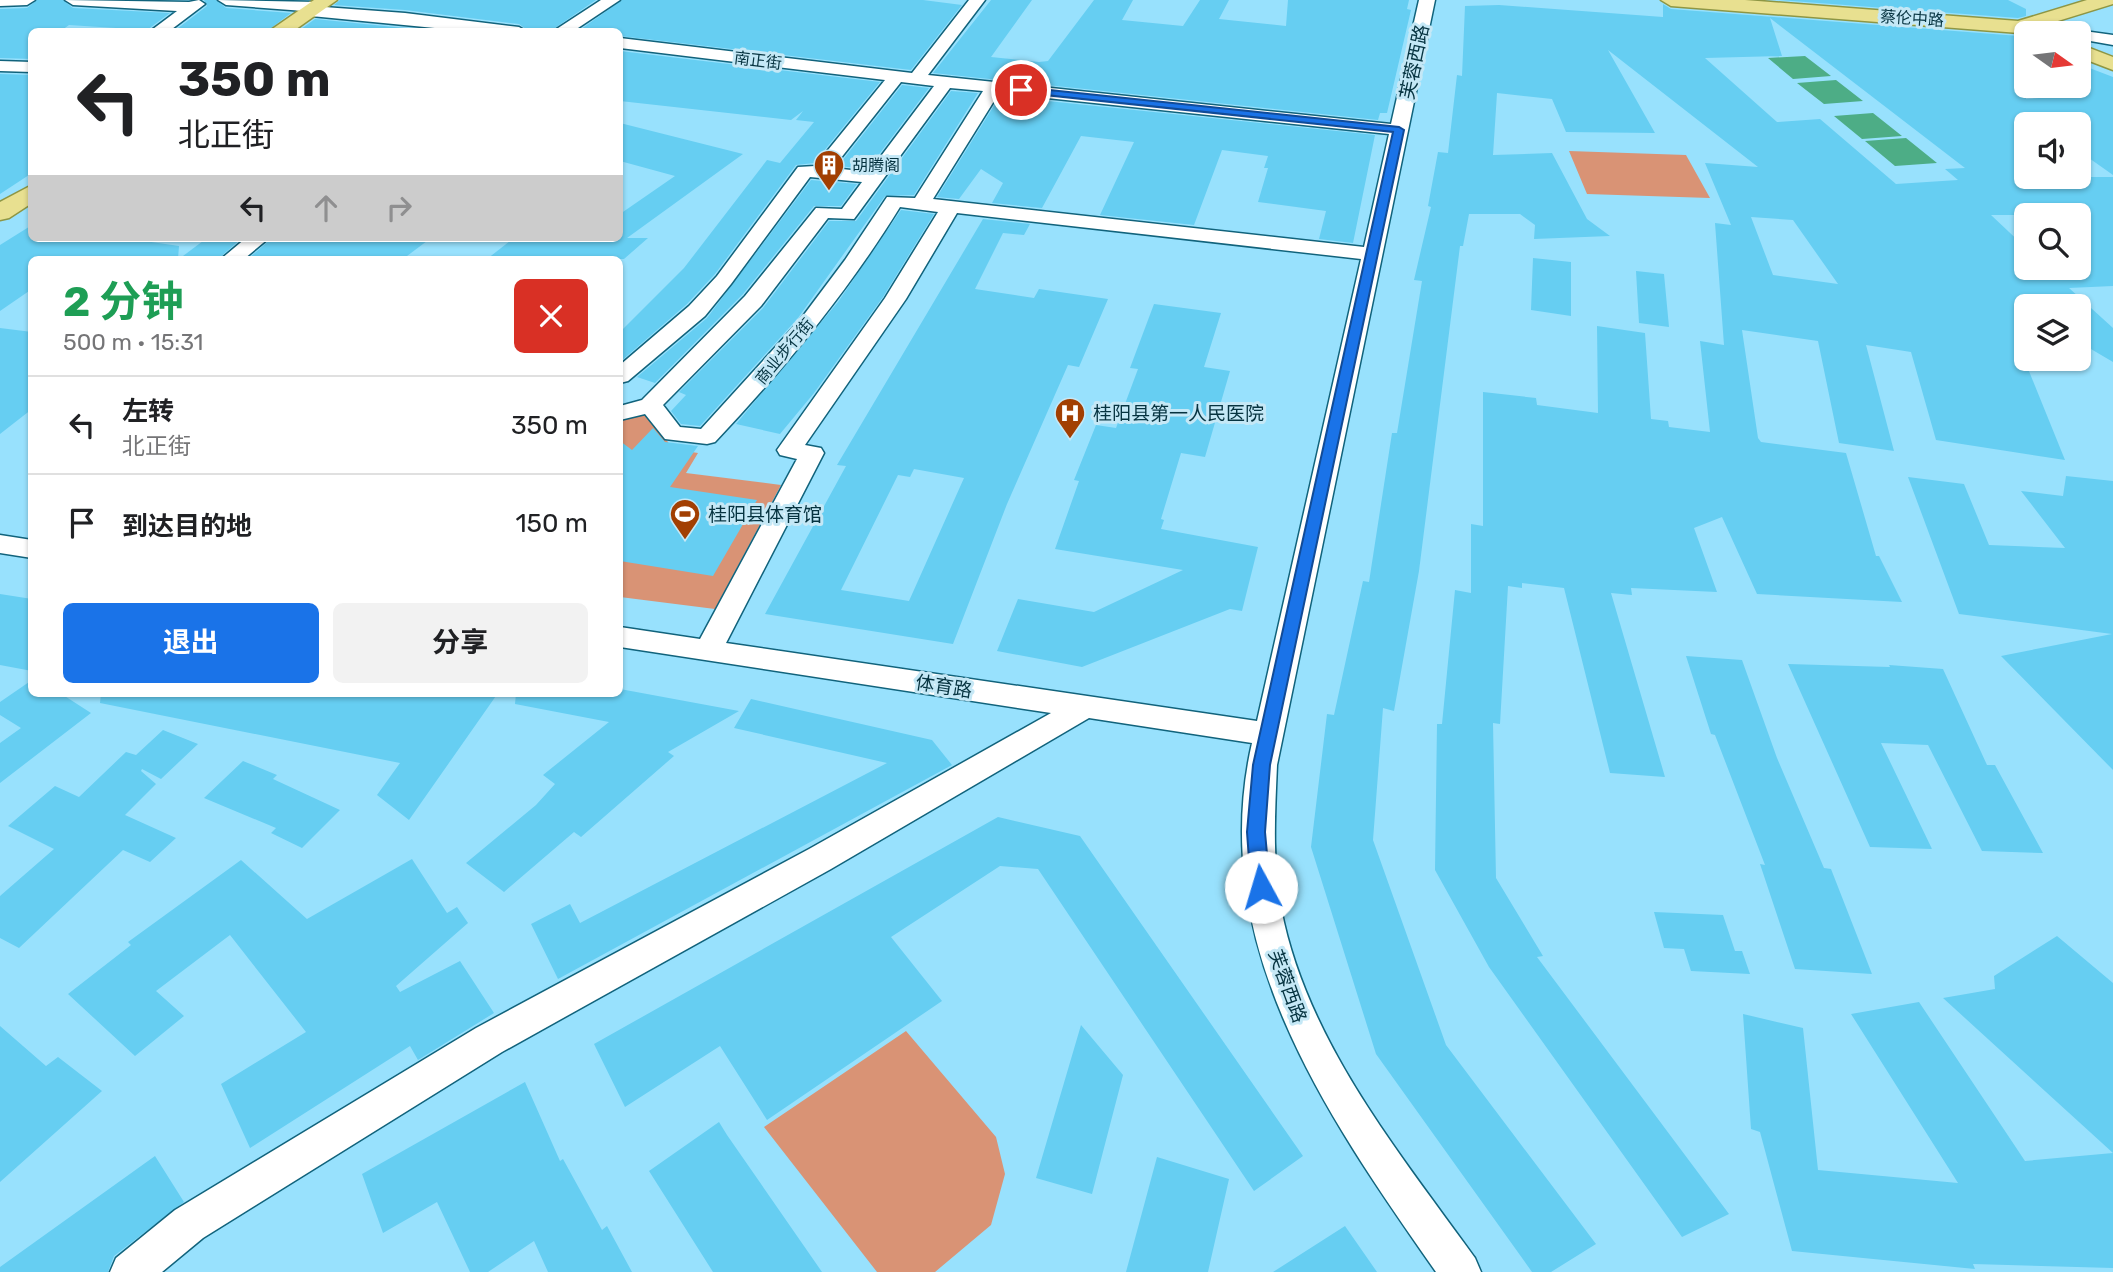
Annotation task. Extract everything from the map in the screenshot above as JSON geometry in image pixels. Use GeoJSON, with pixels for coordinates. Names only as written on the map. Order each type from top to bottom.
{"type":"FeatureCollection","features":[{"type":"Feature","properties":{"kind":"main road","name":"蔡伦中路"},"geometry":{"type":"LineString","coordinates":[[1671,0],[2014,29]]}},
{"type":"Feature","properties":{"kind":"main road","name":"蔡伦中路"},"geometry":{"type":"LineString","coordinates":[[2052,21],[2107,0]]}},
{"type":"Feature","properties":{"kind":"main road"},"geometry":{"type":"LineString","coordinates":[[284,28],[318,6]]}},
{"type":"Feature","properties":{"kind":"main road"},"geometry":{"type":"LineString","coordinates":[[2091,55],[2113,64]]}},
{"type":"Feature","properties":{"kind":"main road"},"geometry":{"type":"LineString","coordinates":[[0,213],[28,195]]}},
{"type":"Feature","properties":{"kind":"street"},"geometry":{"type":"LineString","coordinates":[[0,1],[27,0]]}},
{"type":"Feature","properties":{"kind":"street"},"geometry":{"type":"LineString","coordinates":[[72,0],[197,4]]}},
{"type":"Feature","properties":{"kind":"street"},"geometry":{"type":"LineString","coordinates":[[226,0],[318,6],[488,28]]}},
{"type":"Feature","properties":{"kind":"street"},"geometry":{"type":"LineString","coordinates":[[566,28],[612,0]]}},
{"type":"Feature","properties":{"kind":"street"},"geometry":{"type":"LineString","coordinates":[[820,173],[977,0]]}},
{"type":"Feature","properties":{"kind":"street","name":"芙蓉西路"},"geometry":{"type":"LineString","coordinates":[[1427,0],[1268,734],[1257,797],[1258,868],[1273,947],[1306,1035],[1358,1128],[1461,1272]]}},
{"type":"Feature","properties":{"kind":"street"},"geometry":{"type":"LineString","coordinates":[[163,28],[197,4]]}},
{"type":"Feature","properties":{"kind":"street"},"geometry":{"type":"LineString","coordinates":[[2091,36],[2113,40]]}},
{"type":"Feature","properties":{"kind":"street","name":"南正街"},"geometry":{"type":"LineString","coordinates":[[623,43],[906,78]]}},
{"type":"Feature","properties":{"kind":"street"},"geometry":{"type":"LineString","coordinates":[[0,66],[28,67]]}},
{"type":"Feature","properties":{"kind":"street"},"geometry":{"type":"LineString","coordinates":[[906,78],[1399,130]]}},
{"type":"Feature","properties":{"kind":"street"},"geometry":{"type":"LineString","coordinates":[[779,206],[847,215],[946,82]]}},
{"type":"Feature","properties":{"kind":"street"},"geometry":{"type":"LineString","coordinates":[[921,204],[994,87]]}},
{"type":"Feature","properties":{"kind":"street"},"geometry":{"type":"LineString","coordinates":[[623,374],[697,312],[805,171],[873,178]]}},
{"type":"Feature","properties":{"kind":"street"},"geometry":{"type":"LineString","coordinates":[[860,197],[1372,254]]}},
{"type":"Feature","properties":{"kind":"street","name":"商业步行街"},"geometry":{"type":"LineString","coordinates":[[650,405],[673,434],[707,437],[743,401],[844,279],[894,201]]}},
{"type":"Feature","properties":{"kind":"street"},"geometry":{"type":"LineString","coordinates":[[708,650],[812,453],[789,450],[895,299],[951,207]]}},
{"type":"Feature","properties":{"kind":"street"},"geometry":{"type":"LineString","coordinates":[[623,412],[650,405],[753,301],[823,212]]}},
{"type":"Feature","properties":{"kind":"street"},"geometry":{"type":"LineString","coordinates":[[235,256],[254,242]]}},
{"type":"Feature","properties":{"kind":"street"},"geometry":{"type":"LineString","coordinates":[[0,544],[28,548]]}},
{"type":"Feature","properties":{"kind":"street","name":"体育路"},"geometry":{"type":"LineString","coordinates":[[623,637],[1268,734]]}},
{"type":"Feature","properties":{"kind":"street"},"geometry":{"type":"LineString","coordinates":[[130,1272],[189,1224],[489,1041],[820,859],[1084,707]]}},
{"type":"Feature","properties":{"kind":"shaded area"},"geometry":{"type":"Polygon","coordinates":[[[1805,56],[1831,76],[1793,79],[1768,58],[1805,56]]]}},
{"type":"Feature","properties":{"kind":"shaded area"},"geometry":{"type":"Polygon","coordinates":[[[1836,80],[1863,101],[1824,104],[1797,83],[1836,80]]]}},
{"type":"Feature","properties":{"kind":"shaded area"},"geometry":{"type":"Polygon","coordinates":[[[1873,113],[1902,136],[1862,139],[1834,116],[1873,113]]]}},
{"type":"Feature","properties":{"kind":"shaded area"},"geometry":{"type":"Polygon","coordinates":[[[1906,138],[1937,163],[1895,166],[1865,141],[1906,138]]]}},
{"type":"Feature","properties":{"kind":"shaded area"},"geometry":{"type":"Polygon","coordinates":[[[1569,151],[1686,155],[1710,198],[1587,194],[1569,151]]]}},
{"type":"Feature","properties":{"kind":"shaded area","name":"桂阳县体育馆"},"geometry":{"type":"Polygon","coordinates":[[[646,412],[673,449],[698,453],[686,473],[781,485],[715,609],[623,597],[623,419],[646,412]]]}},
{"type":"Feature","properties":{"kind":"shaded area"},"geometry":{"type":"Polygon","coordinates":[[[906,1031],[996,1137],[1005,1174],[991,1225],[935,1272],[877,1272],[764,1127],[906,1031]]]}},
{"type":"Feature","properties":{"kind":"building"},"geometry":{"type":"Polygon","coordinates":[[[37,0],[63,0],[73,8],[170,13],[150,28],[69,25],[65,28],[28,28],[28,59],[0,58],[0,9],[27,8],[37,0]]]}},
{"type":"Feature","properties":{"kind":"building"},"geometry":{"type":"Polygon","coordinates":[[[204,0],[216,0],[226,8],[291,13],[271,28],[178,28],[207,6],[204,0]]]}},
{"type":"Feature","properties":{"kind":"building"},"geometry":{"type":"Polygon","coordinates":[[[340,0],[596,0],[555,28],[524,28],[519,24],[405,10],[334,5],[340,0]]]}},
{"type":"Feature","properties":{"kind":"building"},"geometry":{"type":"Polygon","coordinates":[[[622,0],[923,0],[962,5],[911,70],[623,36],[623,28],[583,28],[622,0]]]}},
{"type":"Feature","properties":{"kind":"building"},"geometry":{"type":"Polygon","coordinates":[[[991,0],[1032,0],[991,57],[1039,62],[1048,61],[1094,0],[1133,0],[1122,20],[1183,26],[1200,0],[1229,0],[1219,19],[1286,26],[1288,0],[1409,0],[1407,9],[1411,10],[1387,113],[1380,113],[1378,120],[933,73],[991,0]]]}},
{"type":"Feature","properties":{"kind":"building"},"geometry":{"type":"Polygon","coordinates":[[[1779,0],[2008,0],[2026,9],[2026,16],[2018,18],[1779,0]]]}},
{"type":"Feature","properties":{"kind":"building"},"geometry":{"type":"Polygon","coordinates":[[[1663,4],[1671,9],[2014,36],[2014,98],[2091,98],[2091,69],[2113,77],[2113,175],[2091,159],[2091,112],[2014,112],[2014,189],[2091,189],[2091,177],[2113,177],[2113,286],[2069,288],[2076,294],[2014,294],[2014,371],[2029,371],[2065,460],[1936,440],[1911,352],[1866,345],[1894,451],[1839,443],[1818,341],[1742,330],[1758,438],[1761,442],[1846,453],[1876,556],[1879,556],[1902,602],[1757,594],[1722,517],[1694,528],[1717,592],[1631,588],[1632,595],[1611,593],[1665,777],[1610,773],[1564,588],[1522,583],[1522,588],[1508,586],[1500,724],[1493,723],[1496,878],[1543,956],[1537,957],[1729,1214],[1682,1237],[1489,967],[1435,870],[1437,724],[1442,724],[1455,590],[1471,593],[1471,524],[1483,526],[1483,392],[1536,398],[1537,405],[1598,413],[1597,326],[1645,333],[1651,419],[1668,421],[1669,427],[1710,432],[1700,341],[1724,345],[1715,223],[1731,225],[1705,163],[1758,167],[1608,50],[1655,133],[1566,132],[1552,99],[1497,93],[1493,155],[1552,153],[1587,219],[1610,236],[1534,239],[1535,225],[1520,214],[1469,214],[1463,246],[1460,246],[1419,571],[1394,711],[1383,708],[1373,840],[1446,1045],[1596,1244],[1551,1272],[1532,1272],[1376,1054],[1311,847],[1327,714],[1334,715],[1363,581],[1369,582],[1392,433],[1397,433],[1422,281],[1414,280],[1431,207],[1428,206],[1438,152],[1448,153],[1457,75],[1462,76],[1465,6],[1499,5],[1663,17],[1663,4]],[[1770,18],[1782,56],[1705,58],[1777,122],[1820,119],[1896,184],[1958,180],[1945,169],[1965,168],[1770,18]],[[1751,217],[1773,275],[1838,284],[1793,220],[1751,217]]]}},
{"type":"Feature","properties":{"kind":"building"},"geometry":{"type":"Polygon","coordinates":[[[315,19],[404,28],[303,28],[315,19]]]}},
{"type":"Feature","properties":{"kind":"building"},"geometry":{"type":"Polygon","coordinates":[[[623,51],[880,82],[814,163],[796,165],[715,274],[687,304],[623,359],[623,329],[684,268],[767,160],[780,163],[814,122],[796,120],[803,111],[791,120],[623,101],[623,51]]]}},
{"type":"Feature","properties":{"kind":"building"},"geometry":{"type":"Polygon","coordinates":[[[0,74],[28,75],[28,176],[0,194],[0,74]]]}},
{"type":"Feature","properties":{"kind":"building"},"geometry":{"type":"Polygon","coordinates":[[[902,85],[929,88],[868,169],[838,166],[902,85]]]}},
{"type":"Feature","properties":{"kind":"building"},"geometry":{"type":"Polygon","coordinates":[[[951,91],[978,93],[914,195],[885,196],[798,318],[700,426],[681,424],[671,411],[686,395],[679,392],[763,308],[829,221],[856,221],[951,91]]]}},
{"type":"Feature","properties":{"kind":"building"},"geometry":{"type":"Polygon","coordinates":[[[1000,96],[1375,135],[1353,243],[1319,239],[1326,211],[1258,202],[1268,168],[1264,168],[1268,156],[1222,150],[1194,225],[1100,215],[1134,142],[1081,136],[1042,208],[992,203],[1003,183],[981,169],[959,199],[937,197],[1000,96]]]}},
{"type":"Feature","properties":{"kind":"building"},"geometry":{"type":"Polygon","coordinates":[[[623,124],[743,154],[627,238],[648,238],[624,259],[623,256],[491,256],[509,242],[623,242],[623,212],[675,176],[623,162],[623,124]]]}},
{"type":"Feature","properties":{"kind":"building"},"geometry":{"type":"Polygon","coordinates":[[[811,180],[857,184],[841,206],[814,206],[743,294],[655,383],[637,377],[707,318],[811,180]]]}},
{"type":"Feature","properties":{"kind":"building"},"geometry":{"type":"Polygon","coordinates":[[[901,210],[934,214],[883,297],[814,393],[780,434],[736,424],[838,302],[901,210]]]}},
{"type":"Feature","properties":{"kind":"building"},"geometry":{"type":"Polygon","coordinates":[[[983,219],[1030,224],[1024,235],[1003,233],[975,289],[1034,298],[1039,289],[1108,299],[1079,367],[1068,365],[1007,504],[953,644],[765,614],[846,466],[837,465],[983,219]],[[914,469],[910,477],[898,475],[841,590],[909,601],[964,478],[914,469]]]}},
{"type":"Feature","properties":{"kind":"building"},"geometry":{"type":"Polygon","coordinates":[[[28,228],[28,242],[152,242],[179,246],[178,256],[28,256],[28,292],[0,311],[0,245],[28,228]]]}},
{"type":"Feature","properties":{"kind":"building"},"geometry":{"type":"Polygon","coordinates":[[[202,242],[237,242],[221,256],[183,256],[202,242]]]}},
{"type":"Feature","properties":{"kind":"building"},"geometry":{"type":"Polygon","coordinates":[[[267,242],[426,242],[407,256],[251,256],[267,242]]]}},
{"type":"Feature","properties":{"kind":"building"},"geometry":{"type":"Polygon","coordinates":[[[1533,258],[1571,262],[1571,316],[1531,310],[1533,258]]]}},
{"type":"Feature","properties":{"kind":"building"},"geometry":{"type":"Polygon","coordinates":[[[1636,271],[1664,274],[1669,327],[1639,323],[1636,271]]]}},
{"type":"Feature","properties":{"kind":"building"},"geometry":{"type":"Polygon","coordinates":[[[1154,304],[1221,313],[1204,367],[1230,371],[1205,457],[1181,453],[1161,519],[1164,520],[1161,529],[1258,547],[1242,611],[1230,609],[1082,667],[997,651],[1018,599],[1094,612],[1183,570],[1055,549],[1079,481],[1074,480],[1096,425],[1116,428],[1138,369],[1130,368],[1154,304]]]}},
{"type":"Feature","properties":{"kind":"building"},"geometry":{"type":"Polygon","coordinates":[[[2091,308],[2113,328],[2113,362],[2091,349],[2091,308]]]}},
{"type":"Feature","properties":{"kind":"building"},"geometry":{"type":"Polygon","coordinates":[[[0,328],[28,332],[28,412],[0,434],[0,328]]]}},
{"type":"Feature","properties":{"kind":"building"},"geometry":{"type":"Polygon","coordinates":[[[653,428],[665,442],[698,446],[670,487],[757,500],[713,576],[623,561],[623,443],[632,450],[653,428]]]}},
{"type":"Feature","properties":{"kind":"building"},"geometry":{"type":"Polygon","coordinates":[[[2066,476],[2113,481],[2113,770],[2001,656],[2112,634],[1959,614],[1908,477],[1964,484],[1989,545],[2065,548],[2021,491],[2063,496],[2066,476]]]}},
{"type":"Feature","properties":{"kind":"building"},"geometry":{"type":"Polygon","coordinates":[[[0,594],[28,598],[28,670],[0,665],[0,594]]]}},
{"type":"Feature","properties":{"kind":"building"},"geometry":{"type":"Polygon","coordinates":[[[1686,656],[1742,660],[1777,758],[1824,868],[1831,869],[1872,974],[1795,969],[1760,864],[1765,865],[1715,735],[1711,734],[1686,656]]]}},
{"type":"Feature","properties":{"kind":"building"},"geometry":{"type":"Polygon","coordinates":[[[1788,664],[1890,667],[1889,665],[1943,669],[1987,765],[1995,765],[2043,853],[1982,851],[1928,745],[1881,743],[1932,849],[1870,847],[1788,664]]]}},
{"type":"Feature","properties":{"kind":"building"},"geometry":{"type":"Polygon","coordinates":[[[28,683],[28,697],[66,697],[91,713],[0,783],[0,743],[21,728],[0,715],[0,702],[28,683]]]}},
{"type":"Feature","properties":{"kind":"building"},"geometry":{"type":"Polygon","coordinates":[[[623,690],[739,711],[668,752],[674,756],[581,837],[574,832],[504,892],[466,863],[536,805],[555,784],[543,775],[609,722],[515,704],[516,697],[623,697],[623,690]]]}},
{"type":"Feature","properties":{"kind":"building"},"geometry":{"type":"Polygon","coordinates":[[[101,697],[495,697],[409,820],[377,795],[400,763],[100,703],[101,697]]]}},
{"type":"Feature","properties":{"kind":"building"},"geometry":{"type":"Polygon","coordinates":[[[751,699],[932,740],[952,765],[558,979],[531,924],[570,904],[580,923],[887,763],[734,728],[751,699]]]}},
{"type":"Feature","properties":{"kind":"building"},"geometry":{"type":"Polygon","coordinates":[[[163,730],[198,744],[161,779],[142,769],[156,784],[125,815],[176,838],[150,862],[123,850],[19,948],[0,938],[0,896],[54,849],[8,826],[55,786],[79,797],[126,752],[136,755],[163,730]]]}},
{"type":"Feature","properties":{"kind":"building"},"geometry":{"type":"Polygon","coordinates":[[[243,761],[277,775],[273,779],[340,810],[302,848],[271,833],[276,828],[204,798],[243,761]]]}},
{"type":"Feature","properties":{"kind":"building"},"geometry":{"type":"Polygon","coordinates":[[[998,817],[1080,836],[1303,1156],[1254,1191],[1038,869],[1000,866],[891,937],[942,1001],[767,1120],[720,1046],[625,1107],[594,1044],[998,817]]]}},
{"type":"Feature","properties":{"kind":"building"},"geometry":{"type":"Polygon","coordinates":[[[412,859],[447,913],[457,907],[468,923],[396,986],[400,992],[460,961],[494,1013],[418,1060],[410,1046],[250,1148],[221,1084],[306,1032],[230,935],[156,991],[184,1016],[135,1056],[68,994],[131,945],[128,942],[241,860],[307,919],[412,859]]]}},
{"type":"Feature","properties":{"kind":"building"},"geometry":{"type":"Polygon","coordinates":[[[1654,912],[1723,915],[1735,951],[1742,951],[1750,974],[1691,971],[1684,949],[1664,948],[1654,912]]]}},
{"type":"Feature","properties":{"kind":"building"},"geometry":{"type":"Polygon","coordinates":[[[2057,936],[2113,983],[2113,1153],[1943,998],[1995,989],[1994,976],[2057,936]]]}},
{"type":"Feature","properties":{"kind":"building"},"geometry":{"type":"Polygon","coordinates":[[[1919,1002],[2025,1161],[2113,1153],[2113,1268],[1973,1264],[1975,1269],[1792,1251],[1760,1132],[1751,1129],[1743,1014],[1803,1028],[1818,1170],[1958,1183],[1851,1014],[1919,1002]]]}},
{"type":"Feature","properties":{"kind":"building"},"geometry":{"type":"Polygon","coordinates":[[[1081,1025],[1123,1075],[1092,1194],[1036,1178],[1081,1025]]]}},
{"type":"Feature","properties":{"kind":"building"},"geometry":{"type":"Polygon","coordinates":[[[0,1026],[46,1066],[58,1057],[102,1091],[0,1182],[0,1026]]]}},
{"type":"Feature","properties":{"kind":"building"},"geometry":{"type":"Polygon","coordinates":[[[525,1082],[560,1161],[563,1159],[602,1230],[607,1226],[632,1272],[548,1272],[534,1241],[488,1272],[470,1272],[437,1202],[383,1233],[362,1174],[525,1082]]]}},
{"type":"Feature","properties":{"kind":"building"},"geometry":{"type":"Polygon","coordinates":[[[719,1122],[822,1272],[713,1272],[649,1171],[719,1122]]]}},
{"type":"Feature","properties":{"kind":"building"},"geometry":{"type":"Polygon","coordinates":[[[155,1156],[184,1202],[114,1256],[108,1272],[0,1272],[0,1267],[155,1156]]]}},
{"type":"Feature","properties":{"kind":"building"},"geometry":{"type":"Polygon","coordinates":[[[1157,1157],[1229,1179],[1208,1272],[1126,1272],[1157,1157]]]}},
{"type":"Feature","properties":{"kind":"building"},"geometry":{"type":"Polygon","coordinates":[[[1345,1226],[1377,1272],[1273,1272],[1345,1226]]]}},
{"type":"Feature","properties":{"kind":"place","name":"胡腾阁"},"geometry":{"type":"Point","coordinates":[829,192]}},
{"type":"Feature","properties":{"kind":"place","name":"桂阳县第一人民医院"},"geometry":{"type":"Point","coordinates":[1070,440]}},
{"type":"Feature","properties":{"kind":"place","name":"桂阳县体育馆"},"geometry":{"type":"Point","coordinates":[685,541]}},
{"type":"Feature","properties":{"kind":"route"},"geometry":{"type":"LineString","coordinates":[[1021,90],[1399,130],[1262,765],[1257,797],[1256,832],[1261,887]]}}]}
